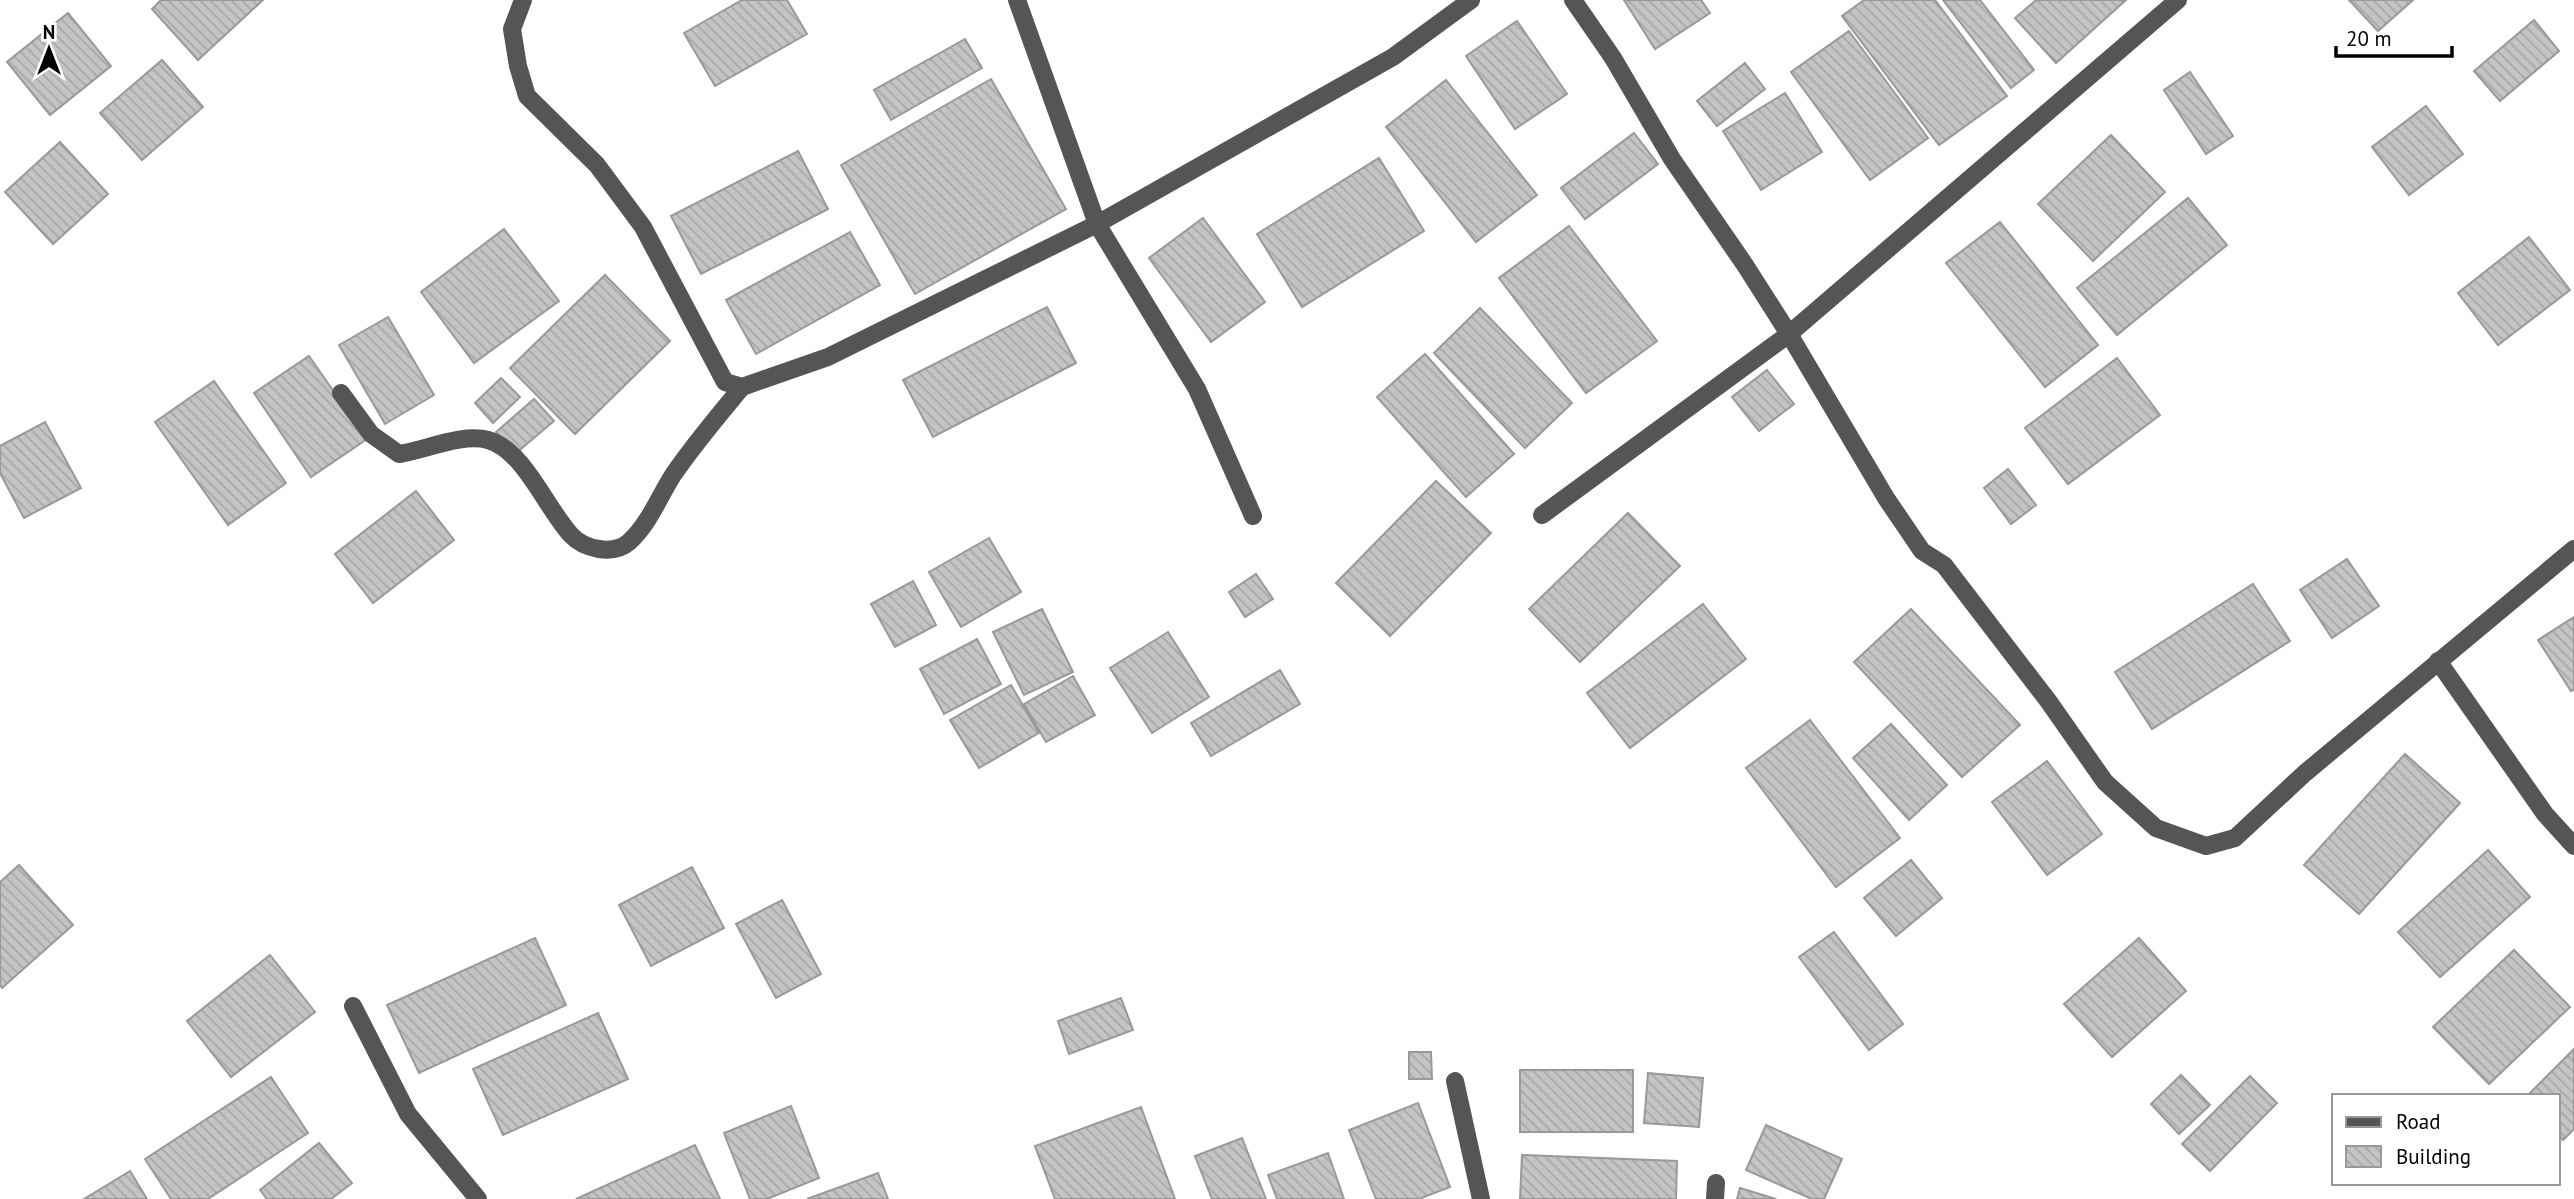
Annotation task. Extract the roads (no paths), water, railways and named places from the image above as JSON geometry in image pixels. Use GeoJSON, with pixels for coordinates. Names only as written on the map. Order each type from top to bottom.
{"type":"FeatureCollection","features":[{"type":"Feature","properties":{"kind":"street"},"geometry":{"type":"LineString","coordinates":[[523,0],[512,29],[518,66],[527,96],[597,165],[643,227],[725,382],[742,387]]}},
{"type":"Feature","properties":{"kind":"street"},"geometry":{"type":"LineString","coordinates":[[1017,0],[1097,224],[1197,389],[1253,516]]}},
{"type":"Feature","properties":{"kind":"street"},"geometry":{"type":"LineString","coordinates":[[341,393],[371,434],[399,454],[471,438],[489,440],[505,449],[522,467],[572,536],[592,548],[603,550],[628,543],[653,512],[673,477],[706,431],[742,387],[828,357],[1097,224],[1393,57],[1471,0]]}},
{"type":"Feature","properties":{"kind":"street"},"geometry":{"type":"LineString","coordinates":[[1573,0],[1613,58],[1672,159],[1789,334],[1886,498],[1922,551],[1944,565],[2049,702],[2105,782],[2156,828],[2206,846],[2235,838],[2305,773],[2574,549]]}},
{"type":"Feature","properties":{"kind":"street"},"geometry":{"type":"LineString","coordinates":[[1542,514],[1789,334],[2178,0]]}},
{"type":"Feature","properties":{"kind":"street"},"geometry":{"type":"LineString","coordinates":[[2438,661],[2544,814],[2574,846]]}},
{"type":"Feature","properties":{"kind":"street"},"geometry":{"type":"LineString","coordinates":[[353,1006],[408,1114],[478,1199]]}},
{"type":"Feature","properties":{"kind":"street"},"geometry":{"type":"LineString","coordinates":[[1455,1081],[1481,1199]]}}]}
